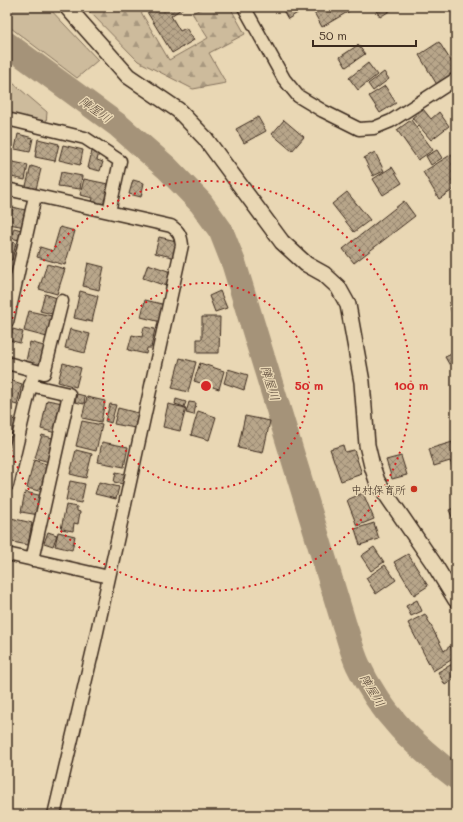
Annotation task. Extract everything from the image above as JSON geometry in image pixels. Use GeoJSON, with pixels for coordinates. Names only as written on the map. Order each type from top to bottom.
{"type":"FeatureCollection","features":[{"type":"Feature","properties":{"kind":"street"},"geometry":{"type":"LineString","coordinates":[[67,7],[128,76],[178,110],[205,138],[282,242],[306,264],[324,274],[338,287],[348,305],[362,382],[367,446],[377,481],[434,564],[456,600]]}},
{"type":"Feature","properties":{"kind":"street"},"geometry":{"type":"LineString","coordinates":[[244,7],[284,79],[298,96],[323,111],[359,129],[374,128],[391,121],[456,80]]}},
{"type":"Feature","properties":{"kind":"street"},"geometry":{"type":"LineString","coordinates":[[7,119],[85,138],[120,161],[109,212]]}},
{"type":"Feature","properties":{"kind":"street"},"geometry":{"type":"LineString","coordinates":[[7,189],[171,226],[177,230],[181,237],[182,245],[54,815]]}},
{"type":"Feature","properties":{"kind":"street"},"geometry":{"type":"LineString","coordinates":[[7,322],[35,196]]}},
{"type":"Feature","properties":{"kind":"street"},"geometry":{"type":"LineString","coordinates":[[7,363],[44,374],[62,301]]}},
{"type":"Feature","properties":{"kind":"street"},"geometry":{"type":"LineString","coordinates":[[7,486],[34,371]]}},
{"type":"Feature","properties":{"kind":"street"},"geometry":{"type":"LineString","coordinates":[[30,385],[69,394],[32,560]]}},
{"type":"Feature","properties":{"kind":"street"},"geometry":{"type":"LineString","coordinates":[[7,554],[108,577]]}},
{"type":"Feature","properties":{"kind":"green space"},"geometry":{"type":"Polygon","coordinates":[[[7,7],[48,7],[98,60],[77,78],[7,25],[7,7]]]}},
{"type":"Feature","properties":{"kind":"green space"},"geometry":{"type":"Polygon","coordinates":[[[85,7],[138,7],[169,60],[208,38],[192,13],[205,7],[230,7],[245,34],[209,53],[226,83],[193,89],[138,61],[85,7]]]}},
{"type":"Feature","properties":{"kind":"green space"},"geometry":{"type":"Polygon","coordinates":[[[7,78],[47,112],[46,124],[7,114],[7,78]]]}},
{"type":"Feature","properties":{"kind":"building"},"geometry":{"type":"Polygon","coordinates":[[[144,7],[184,7],[171,16],[180,31],[186,28],[194,40],[172,53],[144,7]]]}},
{"type":"Feature","properties":{"kind":"building"},"geometry":{"type":"Polygon","coordinates":[[[281,7],[307,7],[288,19],[281,7]]]}},
{"type":"Feature","properties":{"kind":"building"},"geometry":{"type":"Polygon","coordinates":[[[311,7],[356,7],[322,27],[311,7]]]}},
{"type":"Feature","properties":{"kind":"building"},"geometry":{"type":"Polygon","coordinates":[[[374,7],[396,7],[380,17],[374,7]]]}},
{"type":"Feature","properties":{"kind":"building"},"geometry":{"type":"Polygon","coordinates":[[[439,42],[456,69],[456,78],[439,88],[419,55],[439,42]]]}},
{"type":"Feature","properties":{"kind":"building"},"geometry":{"type":"Polygon","coordinates":[[[358,45],[365,54],[346,67],[340,57],[358,45]]]}},
{"type":"Feature","properties":{"kind":"building"},"geometry":{"type":"Polygon","coordinates":[[[368,63],[377,75],[358,90],[349,78],[368,63]]]}},
{"type":"Feature","properties":{"kind":"building"},"geometry":{"type":"Polygon","coordinates":[[[384,72],[389,79],[373,91],[368,84],[384,72]]]}},
{"type":"Feature","properties":{"kind":"building"},"geometry":{"type":"Polygon","coordinates":[[[385,86],[396,103],[380,113],[369,96],[385,86]]]}},
{"type":"Feature","properties":{"kind":"building"},"geometry":{"type":"Polygon","coordinates":[[[423,109],[431,119],[439,112],[449,126],[431,140],[412,118],[423,109]]]}},
{"type":"Feature","properties":{"kind":"building"},"geometry":{"type":"Polygon","coordinates":[[[258,117],[266,131],[244,143],[236,129],[258,117]]]}},
{"type":"Feature","properties":{"kind":"building"},"geometry":{"type":"Polygon","coordinates":[[[284,120],[304,137],[292,151],[272,134],[284,120]]]}},
{"type":"Feature","properties":{"kind":"building"},"geometry":{"type":"Polygon","coordinates":[[[411,120],[433,150],[418,160],[397,130],[411,120]]]}},
{"type":"Feature","properties":{"kind":"building"},"geometry":{"type":"Polygon","coordinates":[[[18,134],[33,138],[30,152],[15,149],[18,134]]]}},
{"type":"Feature","properties":{"kind":"building"},"geometry":{"type":"Polygon","coordinates":[[[38,139],[59,144],[55,161],[35,157],[38,139]]]}},
{"type":"Feature","properties":{"kind":"building"},"geometry":{"type":"Polygon","coordinates":[[[63,145],[83,150],[80,165],[59,160],[63,145]]]}},
{"type":"Feature","properties":{"kind":"building"},"geometry":{"type":"Polygon","coordinates":[[[437,150],[442,158],[431,165],[426,156],[437,150]]]}},
{"type":"Feature","properties":{"kind":"building"},"geometry":{"type":"Polygon","coordinates":[[[92,151],[99,153],[97,160],[103,162],[100,171],[88,168],[92,151]]]}},
{"type":"Feature","properties":{"kind":"building"},"geometry":{"type":"Polygon","coordinates":[[[375,152],[384,171],[373,176],[364,158],[375,152]]]}},
{"type":"Feature","properties":{"kind":"building"},"geometry":{"type":"Polygon","coordinates":[[[452,154],[456,159],[456,168],[453,171],[456,175],[456,188],[439,199],[423,172],[452,154]]]}},
{"type":"Feature","properties":{"kind":"building"},"geometry":{"type":"Polygon","coordinates":[[[8,161],[28,165],[25,180],[7,176],[8,161]]]}},
{"type":"Feature","properties":{"kind":"building"},"geometry":{"type":"Polygon","coordinates":[[[31,166],[41,169],[36,189],[26,186],[31,166]]]}},
{"type":"Feature","properties":{"kind":"building"},"geometry":{"type":"Polygon","coordinates":[[[392,167],[402,183],[383,195],[373,179],[392,167]]]}},
{"type":"Feature","properties":{"kind":"building"},"geometry":{"type":"Polygon","coordinates":[[[61,172],[82,176],[80,189],[58,186],[61,172]]]}},
{"type":"Feature","properties":{"kind":"building"},"geometry":{"type":"Polygon","coordinates":[[[84,179],[108,184],[104,205],[92,203],[93,198],[80,195],[84,179]]]}},
{"type":"Feature","properties":{"kind":"building"},"geometry":{"type":"Polygon","coordinates":[[[133,180],[144,183],[141,197],[129,194],[133,180]]]}},
{"type":"Feature","properties":{"kind":"building"},"geometry":{"type":"Polygon","coordinates":[[[347,192],[370,220],[354,232],[332,204],[347,192]]]}},
{"type":"Feature","properties":{"kind":"building"},"geometry":{"type":"Polygon","coordinates":[[[404,201],[415,216],[354,263],[343,249],[404,201]]]}},
{"type":"Feature","properties":{"kind":"building"},"geometry":{"type":"Polygon","coordinates":[[[7,202],[12,204],[7,224],[7,202]]]}},
{"type":"Feature","properties":{"kind":"building"},"geometry":{"type":"Polygon","coordinates":[[[13,207],[29,211],[25,227],[9,224],[13,207]]]}},
{"type":"Feature","properties":{"kind":"building"},"geometry":{"type":"Polygon","coordinates":[[[60,227],[75,231],[65,265],[37,257],[40,247],[53,251],[60,227]]]}},
{"type":"Feature","properties":{"kind":"building"},"geometry":{"type":"Polygon","coordinates":[[[14,228],[22,230],[19,240],[11,238],[14,228]]]}},
{"type":"Feature","properties":{"kind":"building"},"geometry":{"type":"Polygon","coordinates":[[[159,237],[181,242],[176,258],[155,253],[159,237]]]}},
{"type":"Feature","properties":{"kind":"building"},"geometry":{"type":"Polygon","coordinates":[[[7,241],[16,243],[12,260],[7,259],[7,241]]]}},
{"type":"Feature","properties":{"kind":"building"},"geometry":{"type":"Polygon","coordinates":[[[88,263],[104,267],[99,290],[83,286],[88,263]]]}},
{"type":"Feature","properties":{"kind":"building"},"geometry":{"type":"Polygon","coordinates":[[[47,264],[65,269],[57,294],[39,289],[47,264]]]}},
{"type":"Feature","properties":{"kind":"building"},"geometry":{"type":"Polygon","coordinates":[[[148,264],[171,272],[166,286],[143,278],[148,264]]]}},
{"type":"Feature","properties":{"kind":"building"},"geometry":{"type":"Polygon","coordinates":[[[80,291],[98,296],[92,322],[74,318],[80,291]]]}},
{"type":"Feature","properties":{"kind":"building"},"geometry":{"type":"Polygon","coordinates":[[[220,291],[227,308],[215,312],[209,296],[220,291]]]}},
{"type":"Feature","properties":{"kind":"building"},"geometry":{"type":"Polygon","coordinates":[[[45,294],[57,298],[52,314],[40,311],[45,294]]]}},
{"type":"Feature","properties":{"kind":"building"},"geometry":{"type":"Polygon","coordinates":[[[145,300],[166,305],[161,322],[141,317],[145,300]]]}},
{"type":"Feature","properties":{"kind":"building"},"geometry":{"type":"Polygon","coordinates":[[[456,302],[456,329],[449,303],[456,302]]]}},
{"type":"Feature","properties":{"kind":"building"},"geometry":{"type":"Polygon","coordinates":[[[29,311],[52,316],[47,337],[24,331],[29,311]]]}},
{"type":"Feature","properties":{"kind":"building"},"geometry":{"type":"Polygon","coordinates":[[[202,317],[220,317],[219,353],[197,353],[197,339],[202,339],[202,317]]]}},
{"type":"Feature","properties":{"kind":"building"},"geometry":{"type":"Polygon","coordinates":[[[144,327],[155,329],[151,348],[147,348],[146,354],[128,350],[132,335],[142,337],[144,327]]]}},
{"type":"Feature","properties":{"kind":"building"},"geometry":{"type":"Polygon","coordinates":[[[13,329],[23,332],[20,343],[9,340],[13,329]]]}},
{"type":"Feature","properties":{"kind":"building"},"geometry":{"type":"Polygon","coordinates":[[[70,329],[90,334],[85,353],[65,348],[70,329]]]}},
{"type":"Feature","properties":{"kind":"building"},"geometry":{"type":"Polygon","coordinates":[[[30,342],[47,347],[42,370],[25,366],[30,342]]]}},
{"type":"Feature","properties":{"kind":"building"},"geometry":{"type":"Polygon","coordinates":[[[456,352],[456,361],[449,364],[445,357],[456,352]]]}},
{"type":"Feature","properties":{"kind":"building"},"geometry":{"type":"Polygon","coordinates":[[[180,358],[196,362],[188,392],[172,388],[180,358]]]}},
{"type":"Feature","properties":{"kind":"building"},"geometry":{"type":"Polygon","coordinates":[[[63,363],[81,368],[76,387],[58,382],[63,363]]]}},
{"type":"Feature","properties":{"kind":"building"},"geometry":{"type":"Polygon","coordinates":[[[200,363],[224,371],[219,389],[194,381],[200,363]]]}},
{"type":"Feature","properties":{"kind":"building"},"geometry":{"type":"Polygon","coordinates":[[[228,369],[248,375],[244,390],[224,383],[228,369]]]}},
{"type":"Feature","properties":{"kind":"building"},"geometry":{"type":"Polygon","coordinates":[[[7,379],[22,384],[17,405],[7,402],[7,379]]]}},
{"type":"Feature","properties":{"kind":"building"},"geometry":{"type":"Polygon","coordinates":[[[77,394],[85,396],[84,404],[75,402],[77,394]]]}},
{"type":"Feature","properties":{"kind":"building"},"geometry":{"type":"Polygon","coordinates":[[[87,397],[105,401],[101,422],[82,418],[87,397]]]}},
{"type":"Feature","properties":{"kind":"building"},"geometry":{"type":"Polygon","coordinates":[[[176,399],[186,402],[184,407],[175,404],[176,399]]]}},
{"type":"Feature","properties":{"kind":"building"},"geometry":{"type":"Polygon","coordinates":[[[47,400],[63,403],[56,433],[41,429],[47,400]]]}},
{"type":"Feature","properties":{"kind":"building"},"geometry":{"type":"Polygon","coordinates":[[[189,402],[196,403],[194,415],[186,413],[189,402]]]}},
{"type":"Feature","properties":{"kind":"building"},"geometry":{"type":"Polygon","coordinates":[[[110,404],[116,405],[111,423],[105,421],[110,404]]]}},
{"type":"Feature","properties":{"kind":"building"},"geometry":{"type":"Polygon","coordinates":[[[168,404],[186,408],[180,431],[163,427],[168,404]]]}},
{"type":"Feature","properties":{"kind":"building"},"geometry":{"type":"Polygon","coordinates":[[[118,408],[138,413],[135,428],[114,424],[118,408]]]}},
{"type":"Feature","properties":{"kind":"building"},"geometry":{"type":"Polygon","coordinates":[[[7,410],[13,412],[12,419],[15,420],[13,434],[7,432],[7,410]]]}},
{"type":"Feature","properties":{"kind":"building"},"geometry":{"type":"Polygon","coordinates":[[[198,411],[216,417],[209,440],[191,435],[198,411]]]}},
{"type":"Feature","properties":{"kind":"building"},"geometry":{"type":"Polygon","coordinates":[[[245,416],[270,421],[263,453],[238,448],[245,416]]]}},
{"type":"Feature","properties":{"kind":"building"},"geometry":{"type":"Polygon","coordinates":[[[82,421],[102,425],[96,451],[76,446],[82,421]]]}},
{"type":"Feature","properties":{"kind":"building"},"geometry":{"type":"Polygon","coordinates":[[[42,435],[56,439],[49,462],[35,458],[42,435]]]}},
{"type":"Feature","properties":{"kind":"building"},"geometry":{"type":"Polygon","coordinates":[[[7,436],[15,438],[14,442],[10,441],[7,456],[7,436]]]}},
{"type":"Feature","properties":{"kind":"building"},"geometry":{"type":"Polygon","coordinates":[[[456,441],[456,477],[450,461],[434,466],[429,449],[456,441]]]}},
{"type":"Feature","properties":{"kind":"building"},"geometry":{"type":"Polygon","coordinates":[[[102,442],[128,447],[124,467],[98,462],[102,442]]]}},
{"type":"Feature","properties":{"kind":"building"},"geometry":{"type":"Polygon","coordinates":[[[343,445],[345,452],[354,450],[362,474],[341,481],[330,449],[343,445]]]}},
{"type":"Feature","properties":{"kind":"building"},"geometry":{"type":"Polygon","coordinates":[[[76,450],[92,454],[86,478],[70,474],[76,450]]]}},
{"type":"Feature","properties":{"kind":"building"},"geometry":{"type":"Polygon","coordinates":[[[401,456],[407,475],[392,479],[386,460],[401,456]]]}},
{"type":"Feature","properties":{"kind":"building"},"geometry":{"type":"Polygon","coordinates":[[[34,460],[49,465],[43,492],[27,488],[34,460]]]}},
{"type":"Feature","properties":{"kind":"building"},"geometry":{"type":"Polygon","coordinates":[[[116,472],[125,474],[123,484],[114,482],[116,472]]]}},
{"type":"Feature","properties":{"kind":"building"},"geometry":{"type":"Polygon","coordinates":[[[70,481],[85,484],[81,503],[66,500],[70,481]]]}},
{"type":"Feature","properties":{"kind":"building"},"geometry":{"type":"Polygon","coordinates":[[[99,482],[119,487],[116,499],[95,494],[99,482]]]}},
{"type":"Feature","properties":{"kind":"building"},"geometry":{"type":"Polygon","coordinates":[[[25,492],[43,496],[39,515],[21,512],[25,492]]]}},
{"type":"Feature","properties":{"kind":"building"},"geometry":{"type":"Polygon","coordinates":[[[363,493],[374,519],[357,526],[347,500],[363,493]]]}},
{"type":"Feature","properties":{"kind":"building"},"geometry":{"type":"Polygon","coordinates":[[[66,505],[77,507],[77,511],[80,512],[78,524],[74,523],[73,531],[61,529],[66,505]]]}},
{"type":"Feature","properties":{"kind":"building"},"geometry":{"type":"Polygon","coordinates":[[[456,507],[456,526],[449,510],[456,507]]]}},
{"type":"Feature","properties":{"kind":"building"},"geometry":{"type":"Polygon","coordinates":[[[11,518],[32,523],[28,545],[7,541],[11,518]]]}},
{"type":"Feature","properties":{"kind":"building"},"geometry":{"type":"Polygon","coordinates":[[[374,523],[379,539],[360,545],[355,529],[374,523]]]}},
{"type":"Feature","properties":{"kind":"building"},"geometry":{"type":"Polygon","coordinates":[[[48,532],[57,535],[53,546],[44,543],[48,532]]]}},
{"type":"Feature","properties":{"kind":"building"},"geometry":{"type":"Polygon","coordinates":[[[58,532],[75,536],[72,550],[55,546],[58,532]]]}},
{"type":"Feature","properties":{"kind":"building"},"geometry":{"type":"Polygon","coordinates":[[[374,547],[384,562],[371,571],[361,556],[374,547]]]}},
{"type":"Feature","properties":{"kind":"building"},"geometry":{"type":"Polygon","coordinates":[[[408,554],[428,586],[414,595],[394,562],[408,554]]]}},
{"type":"Feature","properties":{"kind":"building"},"geometry":{"type":"Polygon","coordinates":[[[385,565],[396,580],[376,594],[366,578],[385,565]]]}},
{"type":"Feature","properties":{"kind":"building"},"geometry":{"type":"Polygon","coordinates":[[[417,600],[422,611],[411,616],[406,606],[417,600]]]}},
{"type":"Feature","properties":{"kind":"building"},"geometry":{"type":"Polygon","coordinates":[[[425,614],[444,651],[450,646],[456,657],[433,671],[408,623],[425,614]]]}},
{"type":"Feature","properties":{"kind":"building"},"geometry":{"type":"Polygon","coordinates":[[[456,662],[456,678],[445,685],[438,672],[456,662]]]}},
{"type":"Feature","properties":{"kind":"waterway","name":"陣屋川"},"geometry":{"type":"LineString","coordinates":[[7,44],[119,126],[167,168],[201,203],[221,231],[234,264],[356,660],[367,682],[388,713],[413,741],[456,777]]}},
{"type":"Feature","properties":{"kind":"place","name":"中村保育所"},"geometry":{"type":"Point","coordinates":[414,489]}}]}
